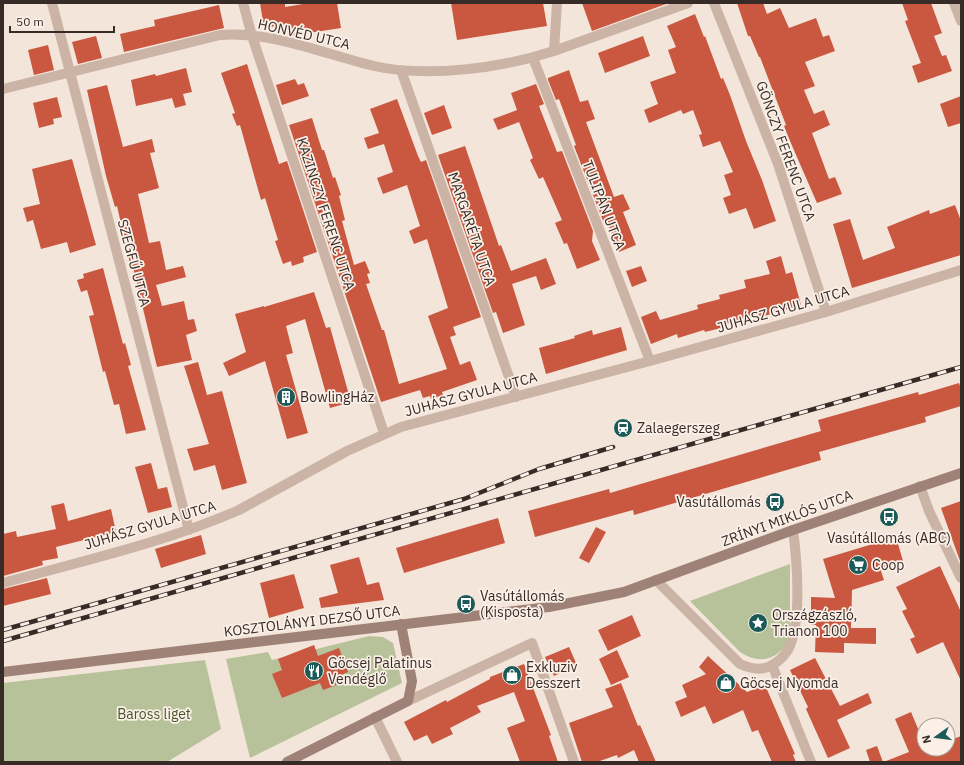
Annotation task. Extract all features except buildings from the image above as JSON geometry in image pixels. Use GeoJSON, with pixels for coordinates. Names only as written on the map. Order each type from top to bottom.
{"type":"FeatureCollection","features":[{"type":"Feature","properties":{"kind":"main road","name":"ZRÍNYI MIKLÓS UTCA"},"geometry":{"type":"LineString","coordinates":[[624,592],[793,530],[961,473]]}},
{"type":"Feature","properties":{"kind":"main road","name":"KOSZTOLÁNYI DEZSŐ UTCA"},"geometry":{"type":"LineString","coordinates":[[3,672],[549,607],[624,592]]}},
{"type":"Feature","properties":{"kind":"main road"},"geometry":{"type":"LineString","coordinates":[[287,762],[408,701],[412,681],[401,624]]}},
{"type":"Feature","properties":{"kind":"street","name":"SZEGFŰ UTCA"},"geometry":{"type":"LineString","coordinates":[[52,3],[189,530]]}},
{"type":"Feature","properties":{"kind":"street","name":"KAZINCZY FERENC UTCA"},"geometry":{"type":"LineString","coordinates":[[243,3],[252,36],[384,433]]}},
{"type":"Feature","properties":{"kind":"street"},"geometry":{"type":"LineString","coordinates":[[554,51],[558,3]]}},
{"type":"Feature","properties":{"kind":"street","name":"HONVÉD UTCA"},"geometry":{"type":"LineString","coordinates":[[3,89],[220,35],[237,34],[291,43],[375,66],[402,70],[462,69],[493,66],[533,58],[688,3]]}},
{"type":"Feature","properties":{"kind":"street","name":"GÖNCZY FERENC UTCA"},"geometry":{"type":"LineString","coordinates":[[714,3],[778,164],[826,312]]}},
{"type":"Feature","properties":{"kind":"street"},"geometry":{"type":"LineString","coordinates":[[957,6],[961,20]]}},
{"type":"Feature","properties":{"kind":"street","name":"TULIPÁN UTCA"},"geometry":{"type":"LineString","coordinates":[[533,58],[650,361]]}},
{"type":"Feature","properties":{"kind":"street","name":"MARGARÉTA UTCA"},"geometry":{"type":"LineString","coordinates":[[402,70],[516,396]]}},
{"type":"Feature","properties":{"kind":"street","name":"JUHÁSZ GYULA UTCA"},"geometry":{"type":"LineString","coordinates":[[3,583],[189,530],[239,510],[347,451],[384,433],[401,427],[650,361],[826,312],[961,270]]}},
{"type":"Feature","properties":{"kind":"street"},"geometry":{"type":"LineString","coordinates":[[920,486],[929,511],[961,578]]}},
{"type":"Feature","properties":{"kind":"street"},"geometry":{"type":"LineString","coordinates":[[656,580],[740,664],[746,667],[760,669],[772,665],[788,650],[796,624],[797,556],[793,530]]}},
{"type":"Feature","properties":{"kind":"street"},"geometry":{"type":"LineString","coordinates":[[408,701],[532,643],[574,762]]}},
{"type":"Feature","properties":{"kind":"street"},"geometry":{"type":"LineString","coordinates":[[772,665],[811,762]]}},
{"type":"Feature","properties":{"kind":"street"},"geometry":{"type":"LineString","coordinates":[[375,717],[397,762]]}},
{"type":"Feature","properties":{"kind":"green space"},"geometry":{"type":"Polygon","coordinates":[[[790,564],[790,636],[781,650],[770,658],[755,659],[740,652],[690,601],[790,564]]]}},
{"type":"Feature","properties":{"kind":"green space"},"geometry":{"type":"Polygon","coordinates":[[[369,636],[383,637],[393,643],[402,683],[250,758],[226,659],[268,652],[272,660],[369,636]]]}},
{"type":"Feature","properties":{"kind":"green space","name":"Baross liget"},"geometry":{"type":"Polygon","coordinates":[[[205,660],[221,729],[167,762],[3,762],[3,683],[205,660]]]}},
{"type":"Feature","properties":{"kind":"railway"},"geometry":{"type":"LineString","coordinates":[[3,641],[961,367]]}},
{"type":"Feature","properties":{"kind":"railway"},"geometry":{"type":"LineString","coordinates":[[3,630],[464,499],[539,469],[613,447]]}},
{"type":"Feature","properties":{"kind":"place","name":"BowlingHáz"},"geometry":{"type":"Point","coordinates":[286,397]}},
{"type":"Feature","properties":{"kind":"place","name":"Zalaegerszeg"},"geometry":{"type":"Point","coordinates":[623,428]}},
{"type":"Feature","properties":{"kind":"place","name":"Vasútállomás"},"geometry":{"type":"Point","coordinates":[775,502]}},
{"type":"Feature","properties":{"kind":"place","name":"Vasútállomás (ABC)"},"geometry":{"type":"Point","coordinates":[889,517]}},
{"type":"Feature","properties":{"kind":"place","name":"Coop"},"geometry":{"type":"Point","coordinates":[858,565]}},
{"type":"Feature","properties":{"kind":"place","name":"Vasútállomás (Kisposta)"},"geometry":{"type":"Point","coordinates":[466,604]}},
{"type":"Feature","properties":{"kind":"place","name":"Országzászló, Trianon 100"},"geometry":{"type":"Point","coordinates":[758,623]}},
{"type":"Feature","properties":{"kind":"place","name":"Göcsej Palatinus Vendéglő"},"geometry":{"type":"Point","coordinates":[314,671]}},
{"type":"Feature","properties":{"kind":"place","name":"Exkluziv Desszert"},"geometry":{"type":"Point","coordinates":[512,675]}},
{"type":"Feature","properties":{"kind":"place","name":"Göcsej Nyomda"},"geometry":{"type":"Point","coordinates":[726,683]}}]}
